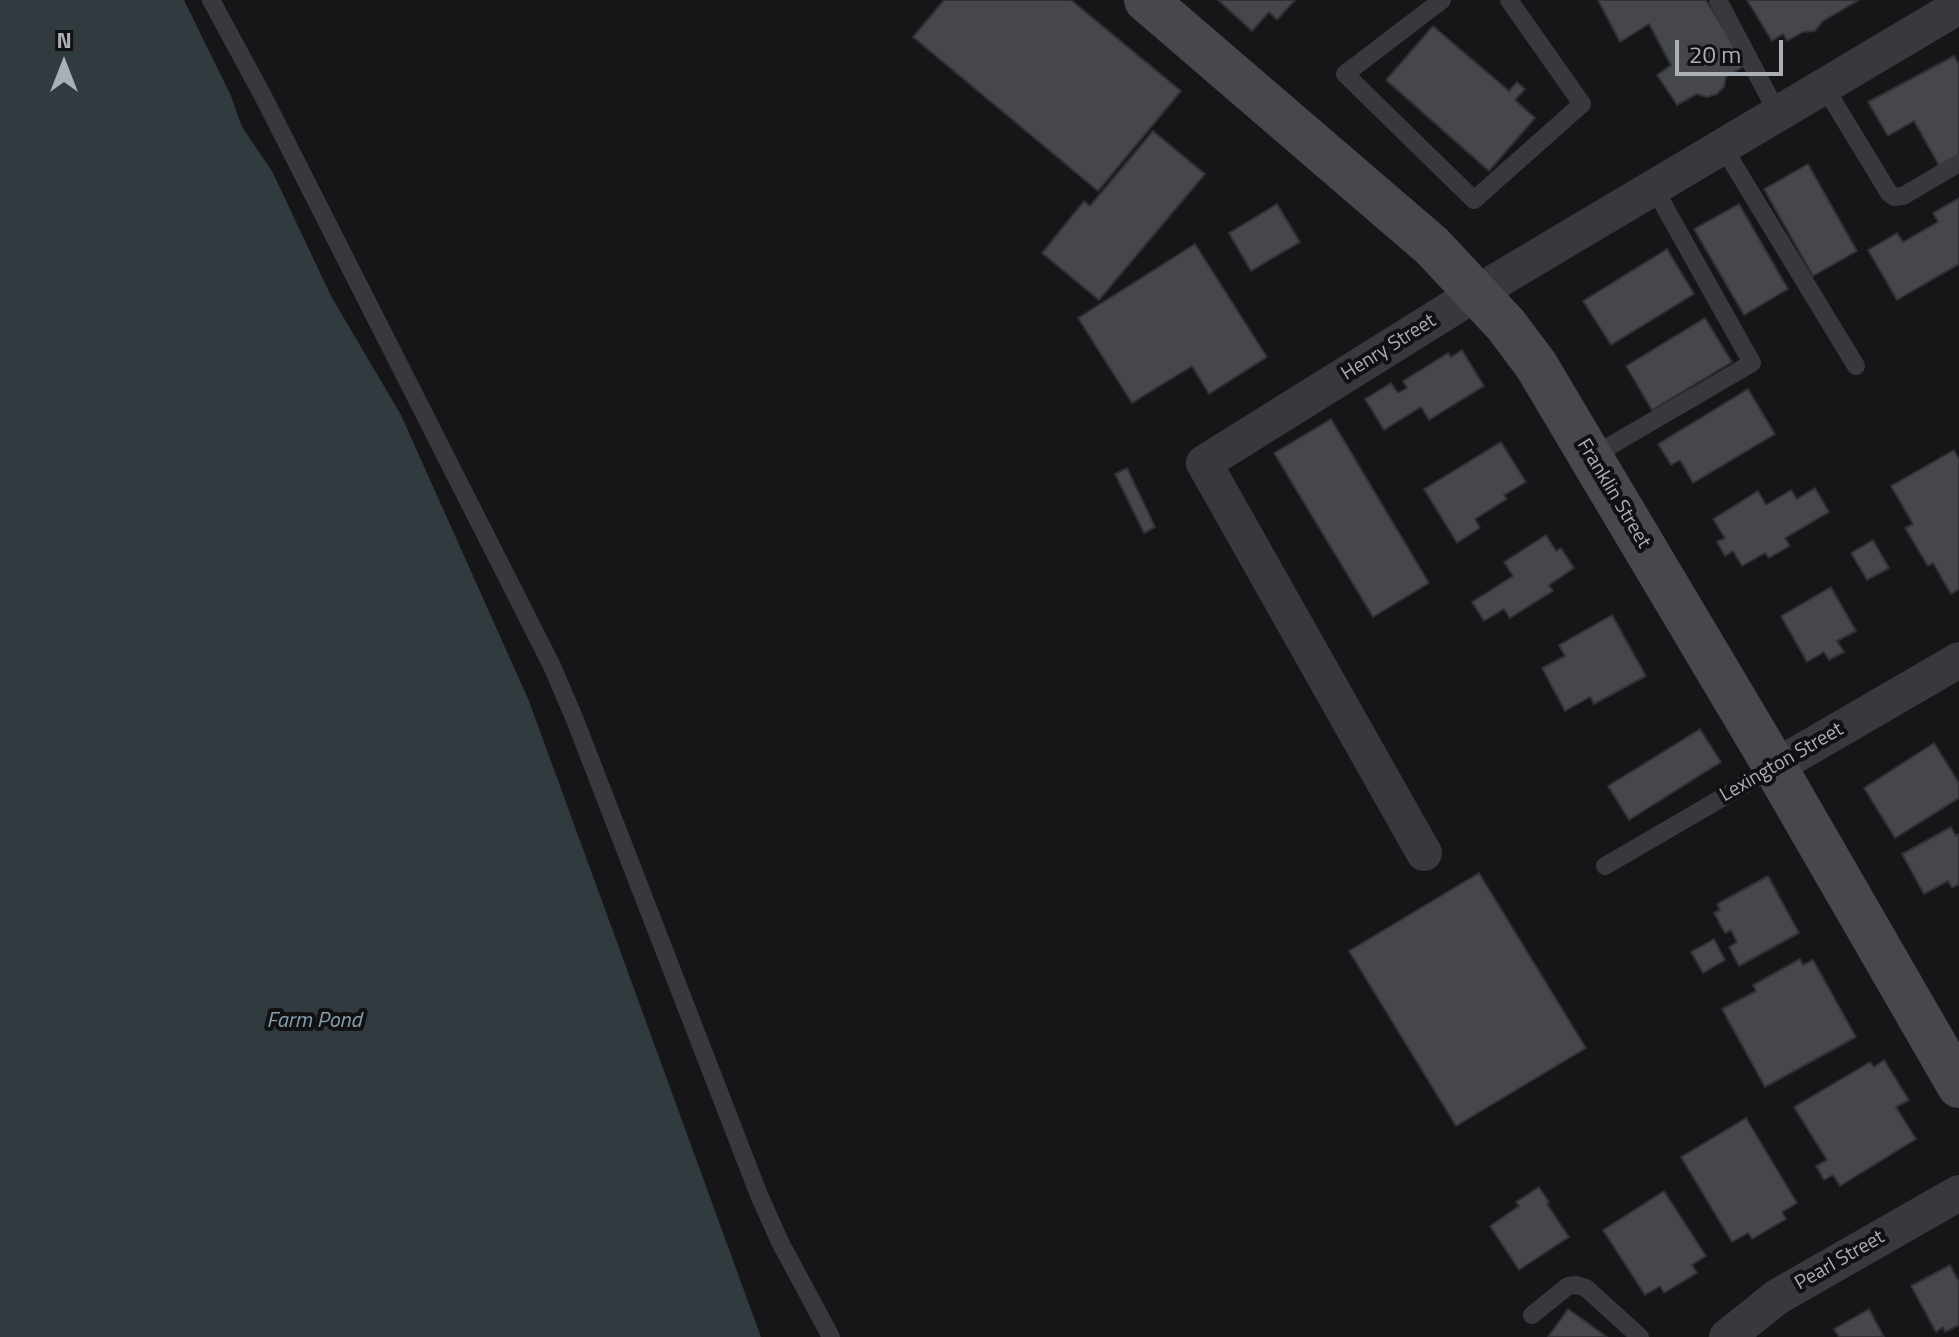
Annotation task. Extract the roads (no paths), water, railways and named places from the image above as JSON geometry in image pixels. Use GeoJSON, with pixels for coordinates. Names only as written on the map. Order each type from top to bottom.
{"type":"FeatureCollection","features":[{"type":"Feature","properties":{"kind":"street","name":"Franklin Street"},"geometry":{"type":"LineString","coordinates":[[1146,0],[1422,237],[1478,292],[1536,365],[1775,767],[1959,1086]]}},
{"type":"Feature","properties":{"kind":"street","name":"Henry Street"},"geometry":{"type":"LineString","coordinates":[[1424,853],[1204,463],[1478,292],[1959,6]]}},
{"type":"Feature","properties":{"kind":"street","name":"Lexington Street"},"geometry":{"type":"LineString","coordinates":[[1775,767],[1959,660]]}},
{"type":"Feature","properties":{"kind":"street","name":"Pearl Street"},"geometry":{"type":"LineString","coordinates":[[1727,1337],[1777,1297],[1959,1193]]}},
{"type":"Feature","properties":{"kind":"lane"},"geometry":{"type":"LineString","coordinates":[[211,0],[264,98],[552,666],[759,1195],[780,1242],[831,1337]]}},
{"type":"Feature","properties":{"kind":"lane"},"geometry":{"type":"LineString","coordinates":[[1442,0],[1345,74],[1474,200],[1582,104],[1509,0]]}},
{"type":"Feature","properties":{"kind":"lane"},"geometry":{"type":"LineString","coordinates":[[1718,0],[1778,114]]}},
{"type":"Feature","properties":{"kind":"lane"},"geometry":{"type":"LineString","coordinates":[[1824,86],[1894,197],[1903,196],[1959,163]]}},
{"type":"Feature","properties":{"kind":"lane"},"geometry":{"type":"LineString","coordinates":[[1723,147],[1856,366]]}},
{"type":"Feature","properties":{"kind":"lane"},"geometry":{"type":"LineString","coordinates":[[1591,457],[1752,363],[1654,188]]}},
{"type":"Feature","properties":{"kind":"lane","name":"Lexington Street"},"geometry":{"type":"LineString","coordinates":[[1605,866],[1775,767]]}},
{"type":"Feature","properties":{"kind":"lane"},"geometry":{"type":"LineString","coordinates":[[1532,1315],[1568,1286],[1577,1285],[1586,1288],[1640,1337]]}},
{"type":"Feature","properties":{"kind":"water","name":"Farm Pond"},"geometry":{"type":"Polygon","coordinates":[[[0,0],[184,0],[231,96],[242,127],[272,171],[331,296],[401,415],[529,701],[761,1337],[0,1337],[0,0]]]}}]}
